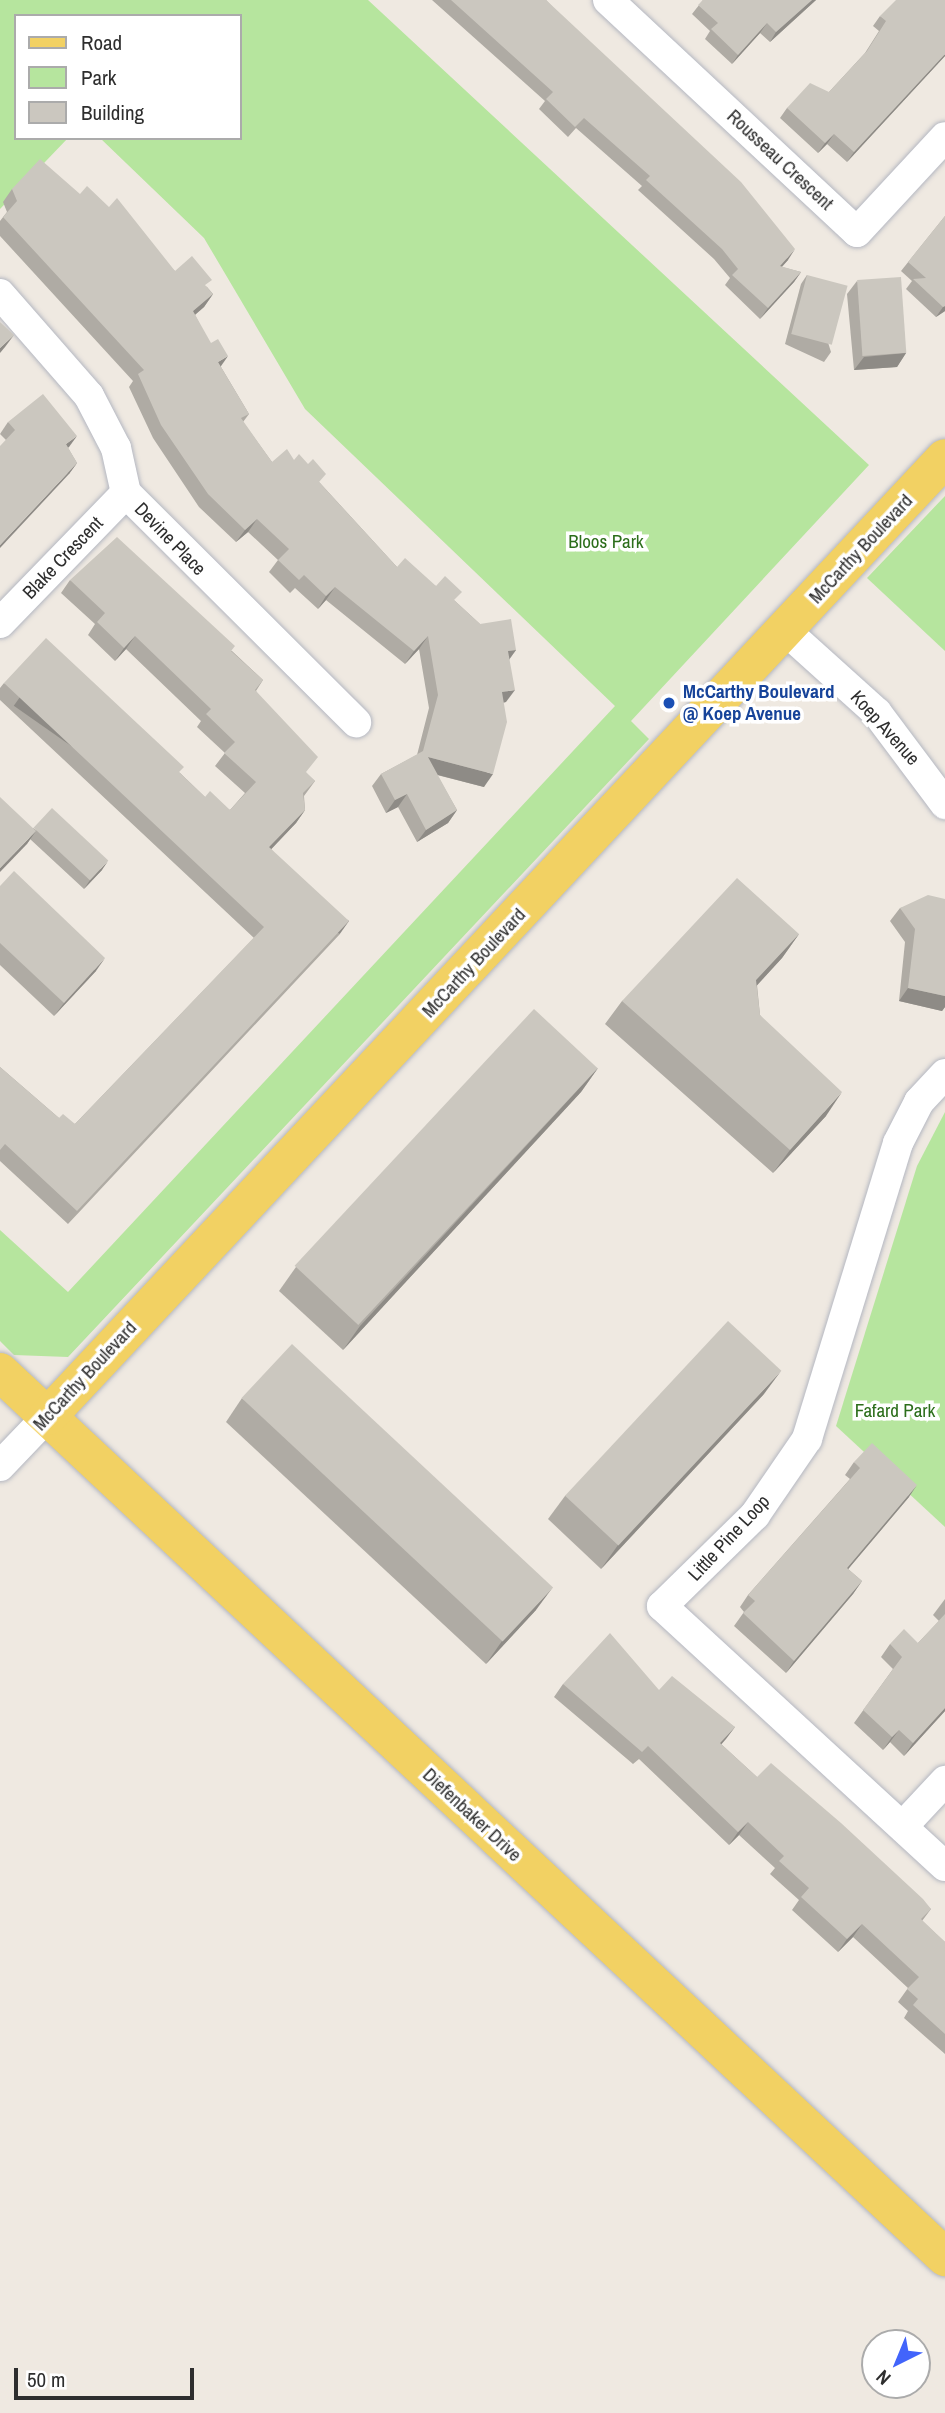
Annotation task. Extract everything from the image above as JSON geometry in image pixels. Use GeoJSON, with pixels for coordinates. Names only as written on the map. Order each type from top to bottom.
{"type":"FeatureCollection","features":[{"type":"Feature","properties":{"kind":"main road","name":"McCarthy Boulevard"},"geometry":{"type":"LineString","coordinates":[[48,1416],[786,631],[945,458]]}},
{"type":"Feature","properties":{"kind":"main road","name":"Diefenbaker Drive"},"geometry":{"type":"LineString","coordinates":[[0,1372],[945,2257]]}},
{"type":"Feature","properties":{"kind":"street","name":"Rousseau Crescent"},"geometry":{"type":"LineString","coordinates":[[626,6],[856,232],[945,137]]}},
{"type":"Feature","properties":{"kind":"street","name":"Devine Place"},"geometry":{"type":"LineString","coordinates":[[0,294],[89,396],[116,448],[125,493],[356,722]]}},
{"type":"Feature","properties":{"kind":"street","name":"Blake Crescent"},"geometry":{"type":"LineString","coordinates":[[0,623],[125,493]]}},
{"type":"Feature","properties":{"kind":"street","name":"Koep Avenue"},"geometry":{"type":"LineString","coordinates":[[786,631],[877,713],[945,803]]}},
{"type":"Feature","properties":{"kind":"street","name":"Little Pine Loop"},"geometry":{"type":"LineString","coordinates":[[945,1074],[919,1102],[898,1143],[807,1439],[755,1515],[662,1606],[945,1866]]}},
{"type":"Feature","properties":{"kind":"street","name":"McCarthy Boulevard"},"geometry":{"type":"LineString","coordinates":[[0,1466],[48,1416]]}},
{"type":"Feature","properties":{"kind":"street"},"geometry":{"type":"LineString","coordinates":[[903,1826],[945,1781]]}},
{"type":"Feature","properties":{"kind":"green space","name":"Bloos Park"},"geometry":{"type":"Polygon","coordinates":[[[0,0],[368,0],[869,465],[631,721],[649,739],[68,1357],[14,1355],[0,1341],[0,1230],[68,1292],[615,706],[305,409],[204,238],[102,140],[242,140],[242,14],[14,14],[14,140],[66,140],[0,209],[0,0]]]}},
{"type":"Feature","properties":{"kind":"green space"},"geometry":{"type":"Polygon","coordinates":[[[945,496],[945,651],[867,578],[945,496]]]}},
{"type":"Feature","properties":{"kind":"green space","name":"Fafard Park"},"geometry":{"type":"Polygon","coordinates":[[[945,1112],[945,1527],[836,1426],[917,1166],[945,1112]]]}},
{"type":"Feature","properties":{"kind":"building"},"geometry":{"type":"Polygon","coordinates":[[[451,0],[546,0],[741,182],[795,249],[780,266],[801,272],[768,308],[732,275],[738,269],[722,249],[646,180],[650,176],[584,118],[575,127],[546,99],[553,92],[451,0]]]}},
{"type":"Feature","properties":{"kind":"building"},"geometry":{"type":"Polygon","coordinates":[[[703,0],[812,0],[776,32],[767,23],[738,55],[711,29],[718,23],[698,5],[703,0]]]}},
{"type":"Feature","properties":{"kind":"building"},"geometry":{"type":"Polygon","coordinates":[[[896,0],[945,0],[945,54],[854,152],[834,134],[825,143],[787,108],[810,83],[829,92],[867,51],[886,21],[880,16],[896,0]]]}},
{"type":"Feature","properties":{"kind":"building"},"geometry":{"type":"Polygon","coordinates":[[[40,159],[80,194],[87,186],[109,207],[117,198],[175,271],[192,256],[212,280],[205,285],[213,294],[193,311],[211,343],[218,339],[228,356],[218,362],[249,414],[241,418],[272,462],[287,449],[294,460],[299,454],[308,464],[313,459],[326,474],[319,482],[397,567],[405,558],[436,586],[445,576],[462,592],[454,600],[480,624],[511,619],[516,650],[508,651],[515,690],[502,692],[507,722],[493,774],[428,757],[457,810],[426,830],[407,794],[395,800],[381,774],[423,751],[438,695],[428,636],[414,651],[335,587],[326,596],[304,575],[299,580],[278,560],[289,549],[257,519],[245,530],[208,494],[161,425],[138,374],[144,370],[3,217],[17,201],[12,189],[40,159]]]}},
{"type":"Feature","properties":{"kind":"building"},"geometry":{"type":"Polygon","coordinates":[[[945,216],[943,307],[913,279],[926,278],[908,262],[945,216]]]}},
{"type":"Feature","properties":{"kind":"building"},"geometry":{"type":"Polygon","coordinates":[[[807,275],[848,286],[832,345],[791,334],[807,275]]]}},
{"type":"Feature","properties":{"kind":"building"},"geometry":{"type":"Polygon","coordinates":[[[901,277],[906,353],[862,356],[857,280],[901,277]]]}},
{"type":"Feature","properties":{"kind":"building"},"geometry":{"type":"Polygon","coordinates":[[[0,322],[14,335],[0,348],[0,322]]]}},
{"type":"Feature","properties":{"kind":"building"},"geometry":{"type":"Polygon","coordinates":[[[43,394],[77,436],[66,444],[77,463],[0,545],[0,446],[15,430],[8,422],[43,394]]]}},
{"type":"Feature","properties":{"kind":"building"},"geometry":{"type":"Polygon","coordinates":[[[117,537],[235,646],[231,651],[263,680],[255,690],[318,757],[306,772],[315,781],[303,793],[305,810],[269,847],[349,921],[77,1211],[5,1144],[0,1150],[0,1067],[59,1118],[63,1114],[75,1124],[264,927],[4,683],[46,638],[184,767],[179,772],[205,797],[210,791],[230,810],[256,782],[224,753],[235,742],[206,714],[211,709],[135,636],[124,648],[97,622],[105,613],[70,580],[117,537]]]}},
{"type":"Feature","properties":{"kind":"building"},"geometry":{"type":"Polygon","coordinates":[[[0,797],[36,831],[0,868],[0,797]]]}},
{"type":"Feature","properties":{"kind":"building"},"geometry":{"type":"Polygon","coordinates":[[[52,808],[108,861],[90,880],[34,828],[52,808]]]}},
{"type":"Feature","properties":{"kind":"building"},"geometry":{"type":"Polygon","coordinates":[[[14,871],[105,958],[64,1003],[0,943],[0,886],[14,871]]]}},
{"type":"Feature","properties":{"kind":"building"},"geometry":{"type":"Polygon","coordinates":[[[737,878],[799,934],[756,980],[760,1015],[842,1092],[790,1150],[622,1001],[737,878]]]}},
{"type":"Feature","properties":{"kind":"building"},"geometry":{"type":"Polygon","coordinates":[[[928,895],[945,899],[945,996],[908,988],[915,929],[900,908],[928,895]]]}},
{"type":"Feature","properties":{"kind":"building"},"geometry":{"type":"Polygon","coordinates":[[[534,1009],[598,1068],[358,1325],[295,1266],[534,1009]]]}},
{"type":"Feature","properties":{"kind":"building"},"geometry":{"type":"Polygon","coordinates":[[[728,1321],[781,1371],[618,1546],[565,1496],[728,1321]]]}},
{"type":"Feature","properties":{"kind":"building"},"geometry":{"type":"Polygon","coordinates":[[[292,1344],[553,1587],[503,1642],[242,1398],[292,1344]]]}},
{"type":"Feature","properties":{"kind":"building"},"geometry":{"type":"Polygon","coordinates":[[[872,1443],[917,1485],[847,1568],[862,1581],[794,1661],[743,1613],[755,1601],[748,1595],[860,1468],[854,1462],[872,1443]]]}},
{"type":"Feature","properties":{"kind":"building"},"geometry":{"type":"Polygon","coordinates":[[[945,1614],[945,1708],[913,1743],[899,1730],[892,1737],[863,1710],[902,1657],[890,1644],[904,1629],[918,1643],[945,1614]]]}},
{"type":"Feature","properties":{"kind":"building"},"geometry":{"type":"Polygon","coordinates":[[[610,1633],[659,1690],[672,1676],[735,1727],[720,1743],[757,1777],[771,1763],[923,1899],[931,1909],[921,1919],[945,1942],[945,2034],[913,2005],[918,1999],[907,1989],[919,1977],[862,1924],[847,1939],[801,1897],[809,1888],[779,1861],[784,1856],[748,1822],[738,1832],[648,1746],[642,1752],[563,1684],[610,1633]]]}},
{"type":"Feature","properties":{"kind":"place","name":"McCarthy Boulevard @ Koep Avenue"},"geometry":{"type":"Point","coordinates":[669,703]}}]}
